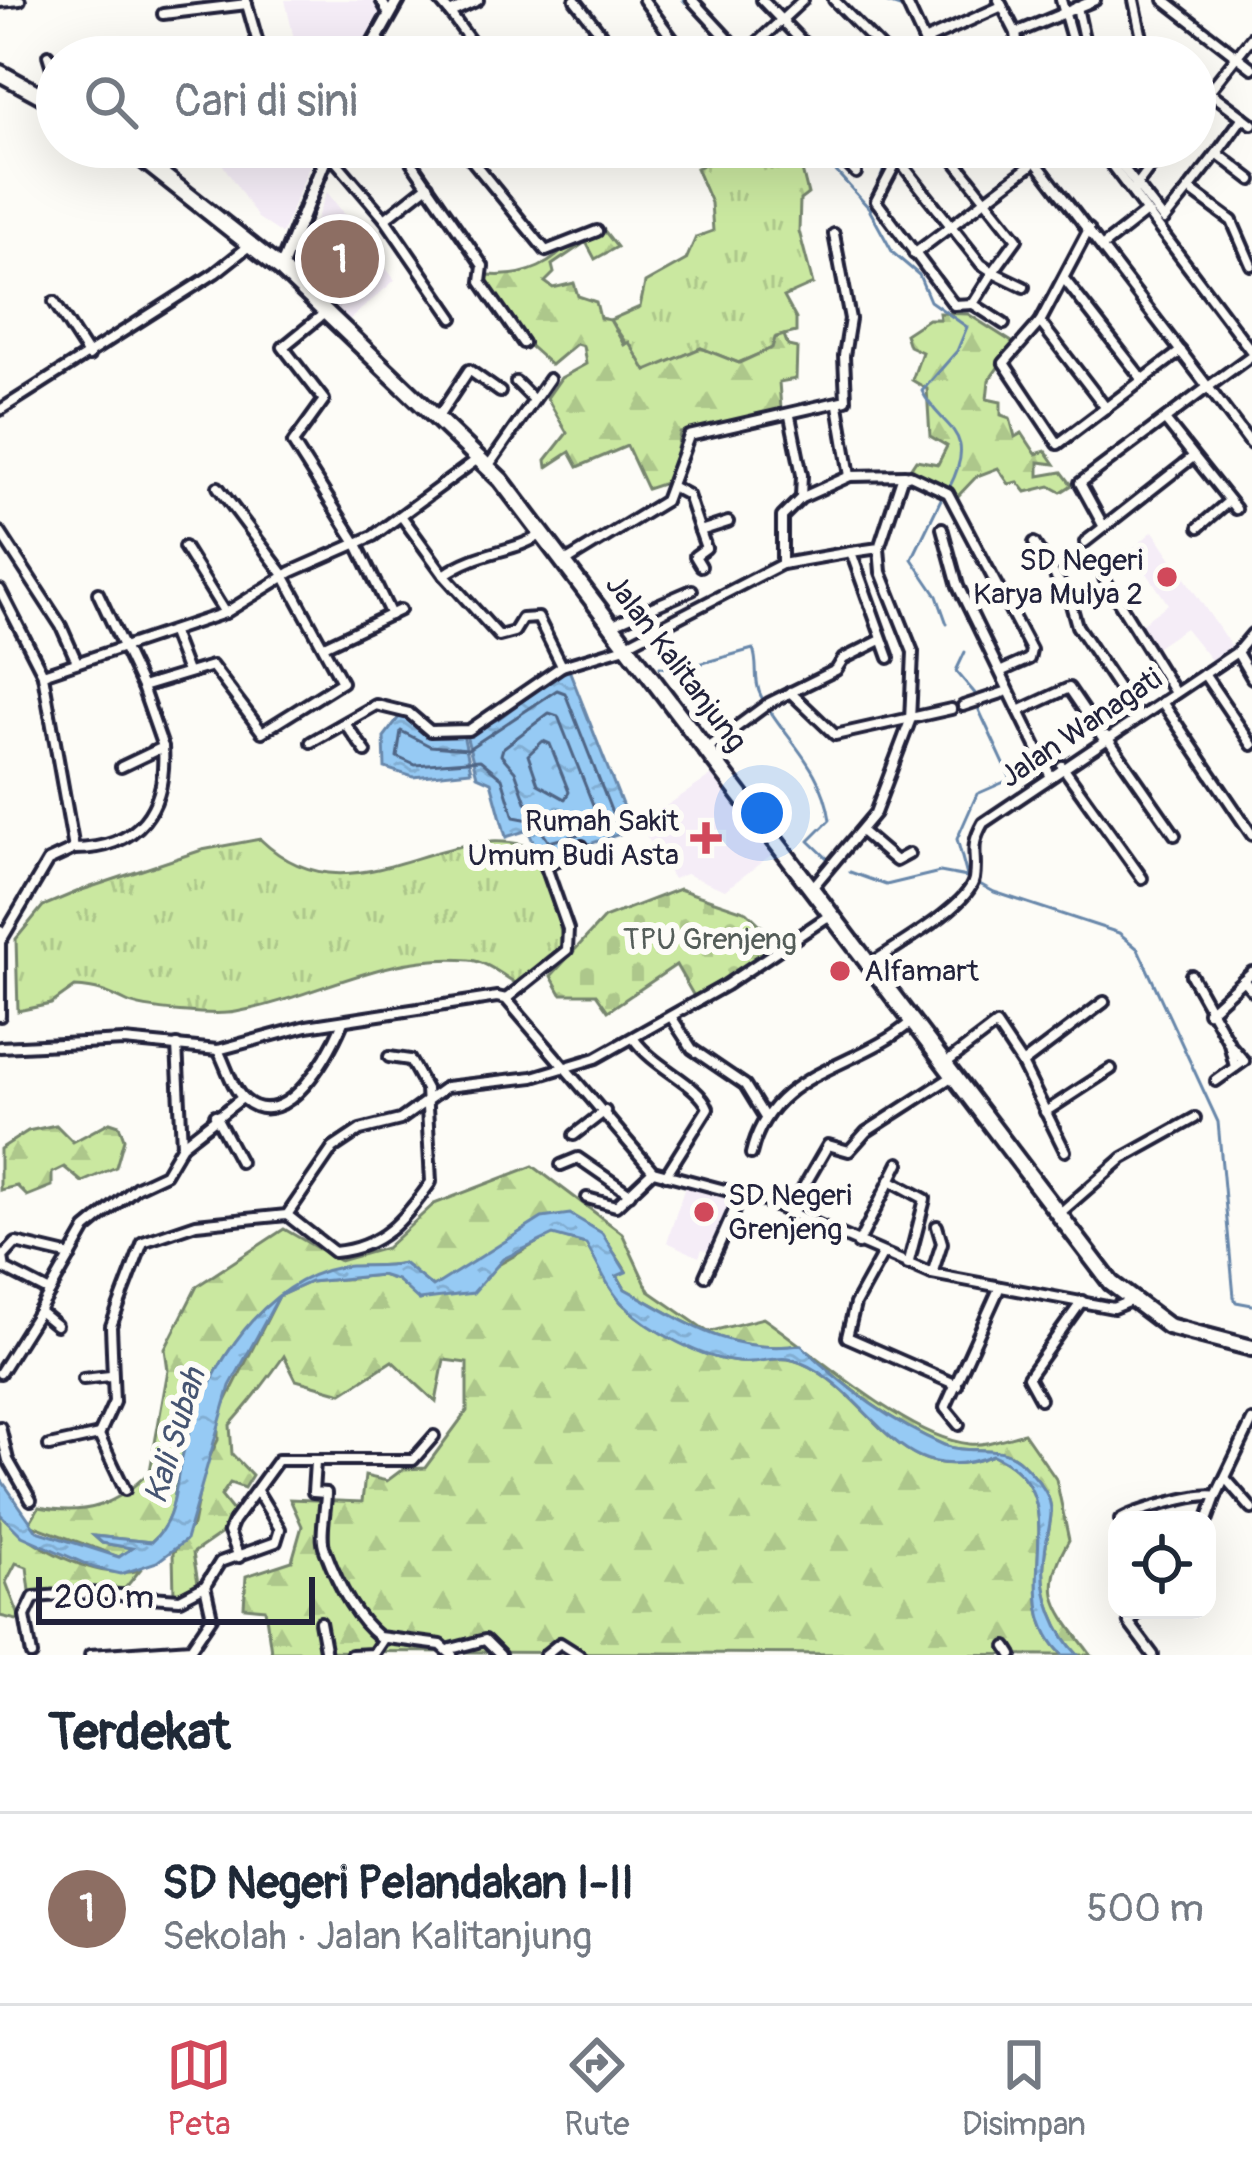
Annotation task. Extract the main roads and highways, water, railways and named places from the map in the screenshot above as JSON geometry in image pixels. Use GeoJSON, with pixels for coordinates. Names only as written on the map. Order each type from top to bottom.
{"type":"FeatureCollection","features":[{"type":"Feature","properties":{"kind":"main road"},"geometry":{"type":"LineString","coordinates":[[0,73],[36,92]]}},
{"type":"Feature","properties":{"kind":"main road","name":"Jalan Kalitanjung"},"geometry":{"type":"LineString","coordinates":[[152,168],[247,248],[281,269],[318,318],[484,462],[630,644],[1059,1215],[1130,1301],[1182,1332],[1252,1348]]}},
{"type":"Feature","properties":{"kind":"water"},"geometry":{"type":"Polygon","coordinates":[[[568,667],[632,830],[541,860],[528,830],[506,837],[491,782],[477,776],[466,735],[498,719],[568,667]]]}},
{"type":"Feature","properties":{"kind":"water"},"geometry":{"type":"Polygon","coordinates":[[[402,713],[433,734],[463,734],[471,771],[413,777],[385,768],[384,737],[402,713]]]}},
{"type":"Feature","properties":{"kind":"water"},"geometry":{"type":"Polygon","coordinates":[[[570,1214],[602,1233],[626,1272],[617,1276],[625,1289],[668,1313],[730,1340],[775,1347],[801,1345],[868,1401],[924,1436],[954,1448],[1004,1452],[1022,1463],[1050,1501],[1045,1588],[1057,1625],[1078,1655],[1063,1655],[1046,1631],[1038,1605],[1039,1521],[1033,1495],[1020,1473],[993,1455],[962,1463],[937,1462],[915,1454],[839,1387],[804,1364],[784,1358],[724,1360],[678,1342],[619,1300],[586,1244],[553,1235],[503,1259],[473,1293],[419,1300],[397,1280],[381,1275],[310,1282],[279,1296],[310,1277],[347,1266],[403,1263],[433,1287],[542,1218],[570,1214]]]}},
{"type":"Feature","properties":{"kind":"water"},"geometry":{"type":"Polygon","coordinates":[[[279,1296],[230,1386],[186,1540],[157,1562],[121,1574],[95,1568],[22,1536],[0,1514],[0,1478],[37,1531],[119,1557],[132,1548],[102,1543],[94,1536],[151,1542],[169,1516],[189,1434],[217,1371],[257,1315],[279,1296]]]}},
{"type":"Feature","properties":{"kind":"waterway"},"geometry":{"type":"LineString","coordinates":[[683,0],[718,36]]}},
{"type":"Feature","properties":{"kind":"waterway"},"geometry":{"type":"LineString","coordinates":[[768,0],[782,13],[795,0]]}},
{"type":"Feature","properties":{"kind":"waterway"},"geometry":{"type":"LineString","coordinates":[[879,0],[903,8],[915,36]]}},
{"type":"Feature","properties":{"kind":"waterway"},"geometry":{"type":"LineString","coordinates":[[1066,0],[1069,6]]}},
{"type":"Feature","properties":{"kind":"waterway"},"geometry":{"type":"LineString","coordinates":[[1073,14],[1078,36]]}},
{"type":"Feature","properties":{"kind":"waterway"},"geometry":{"type":"LineString","coordinates":[[833,168],[869,208]]}},
{"type":"Feature","properties":{"kind":"waterway"},"geometry":{"type":"LineString","coordinates":[[884,168],[870,211],[893,253],[919,275],[930,301],[967,327],[957,351],[922,391],[959,442],[958,468],[949,488]]}},
{"type":"Feature","properties":{"kind":"waterway"},"geometry":{"type":"LineString","coordinates":[[1141,197],[1161,223]]}},
{"type":"Feature","properties":{"kind":"waterway"},"geometry":{"type":"LineString","coordinates":[[943,495],[912,559],[937,596],[947,624]]}},
{"type":"Feature","properties":{"kind":"waterway"},"geometry":{"type":"LineString","coordinates":[[660,667],[681,669],[753,649],[761,696],[811,768],[826,801],[830,820],[809,841],[830,861]]}},
{"type":"Feature","properties":{"kind":"waterway"},"geometry":{"type":"LineString","coordinates":[[965,652],[956,671],[978,697]]}},
{"type":"Feature","properties":{"kind":"waterway"},"geometry":{"type":"LineString","coordinates":[[967,876],[957,839],[977,794],[1011,779],[979,710]]}},
{"type":"Feature","properties":{"kind":"waterway"},"geometry":{"type":"LineString","coordinates":[[850,872],[886,885],[940,872],[967,877],[994,892],[1119,933],[1138,949],[1218,1122],[1234,1297],[1236,1302],[1252,1305]]}},
{"type":"Feature","properties":{"kind":"place","name":"SD Negeri Pelandakan I-II"},"geometry":{"type":"Point","coordinates":[340,259]}},
{"type":"Feature","properties":{"kind":"place","name":"SD Negeri Karya Mulya 2"},"geometry":{"type":"Point","coordinates":[1167,577]}},
{"type":"Feature","properties":{"kind":"place","name":"Rumah Sakit Umum Budi Asta"},"geometry":{"type":"Point","coordinates":[706,838]}},
{"type":"Feature","properties":{"kind":"place","name":"Alfamart"},"geometry":{"type":"Point","coordinates":[840,971]}},
{"type":"Feature","properties":{"kind":"place","name":"SD Negeri Grenjeng"},"geometry":{"type":"Point","coordinates":[704,1212]}},
{"type":"Feature","properties":{"kind":"park label","name":"TPU Grenjeng"},"geometry":{"type":"Point","coordinates":[710,939]}},
{"type":"Feature","properties":{"kind":"water label","name":"Kali Subah"},"geometry":{"type":"Point","coordinates":[175,1436]}}]}
